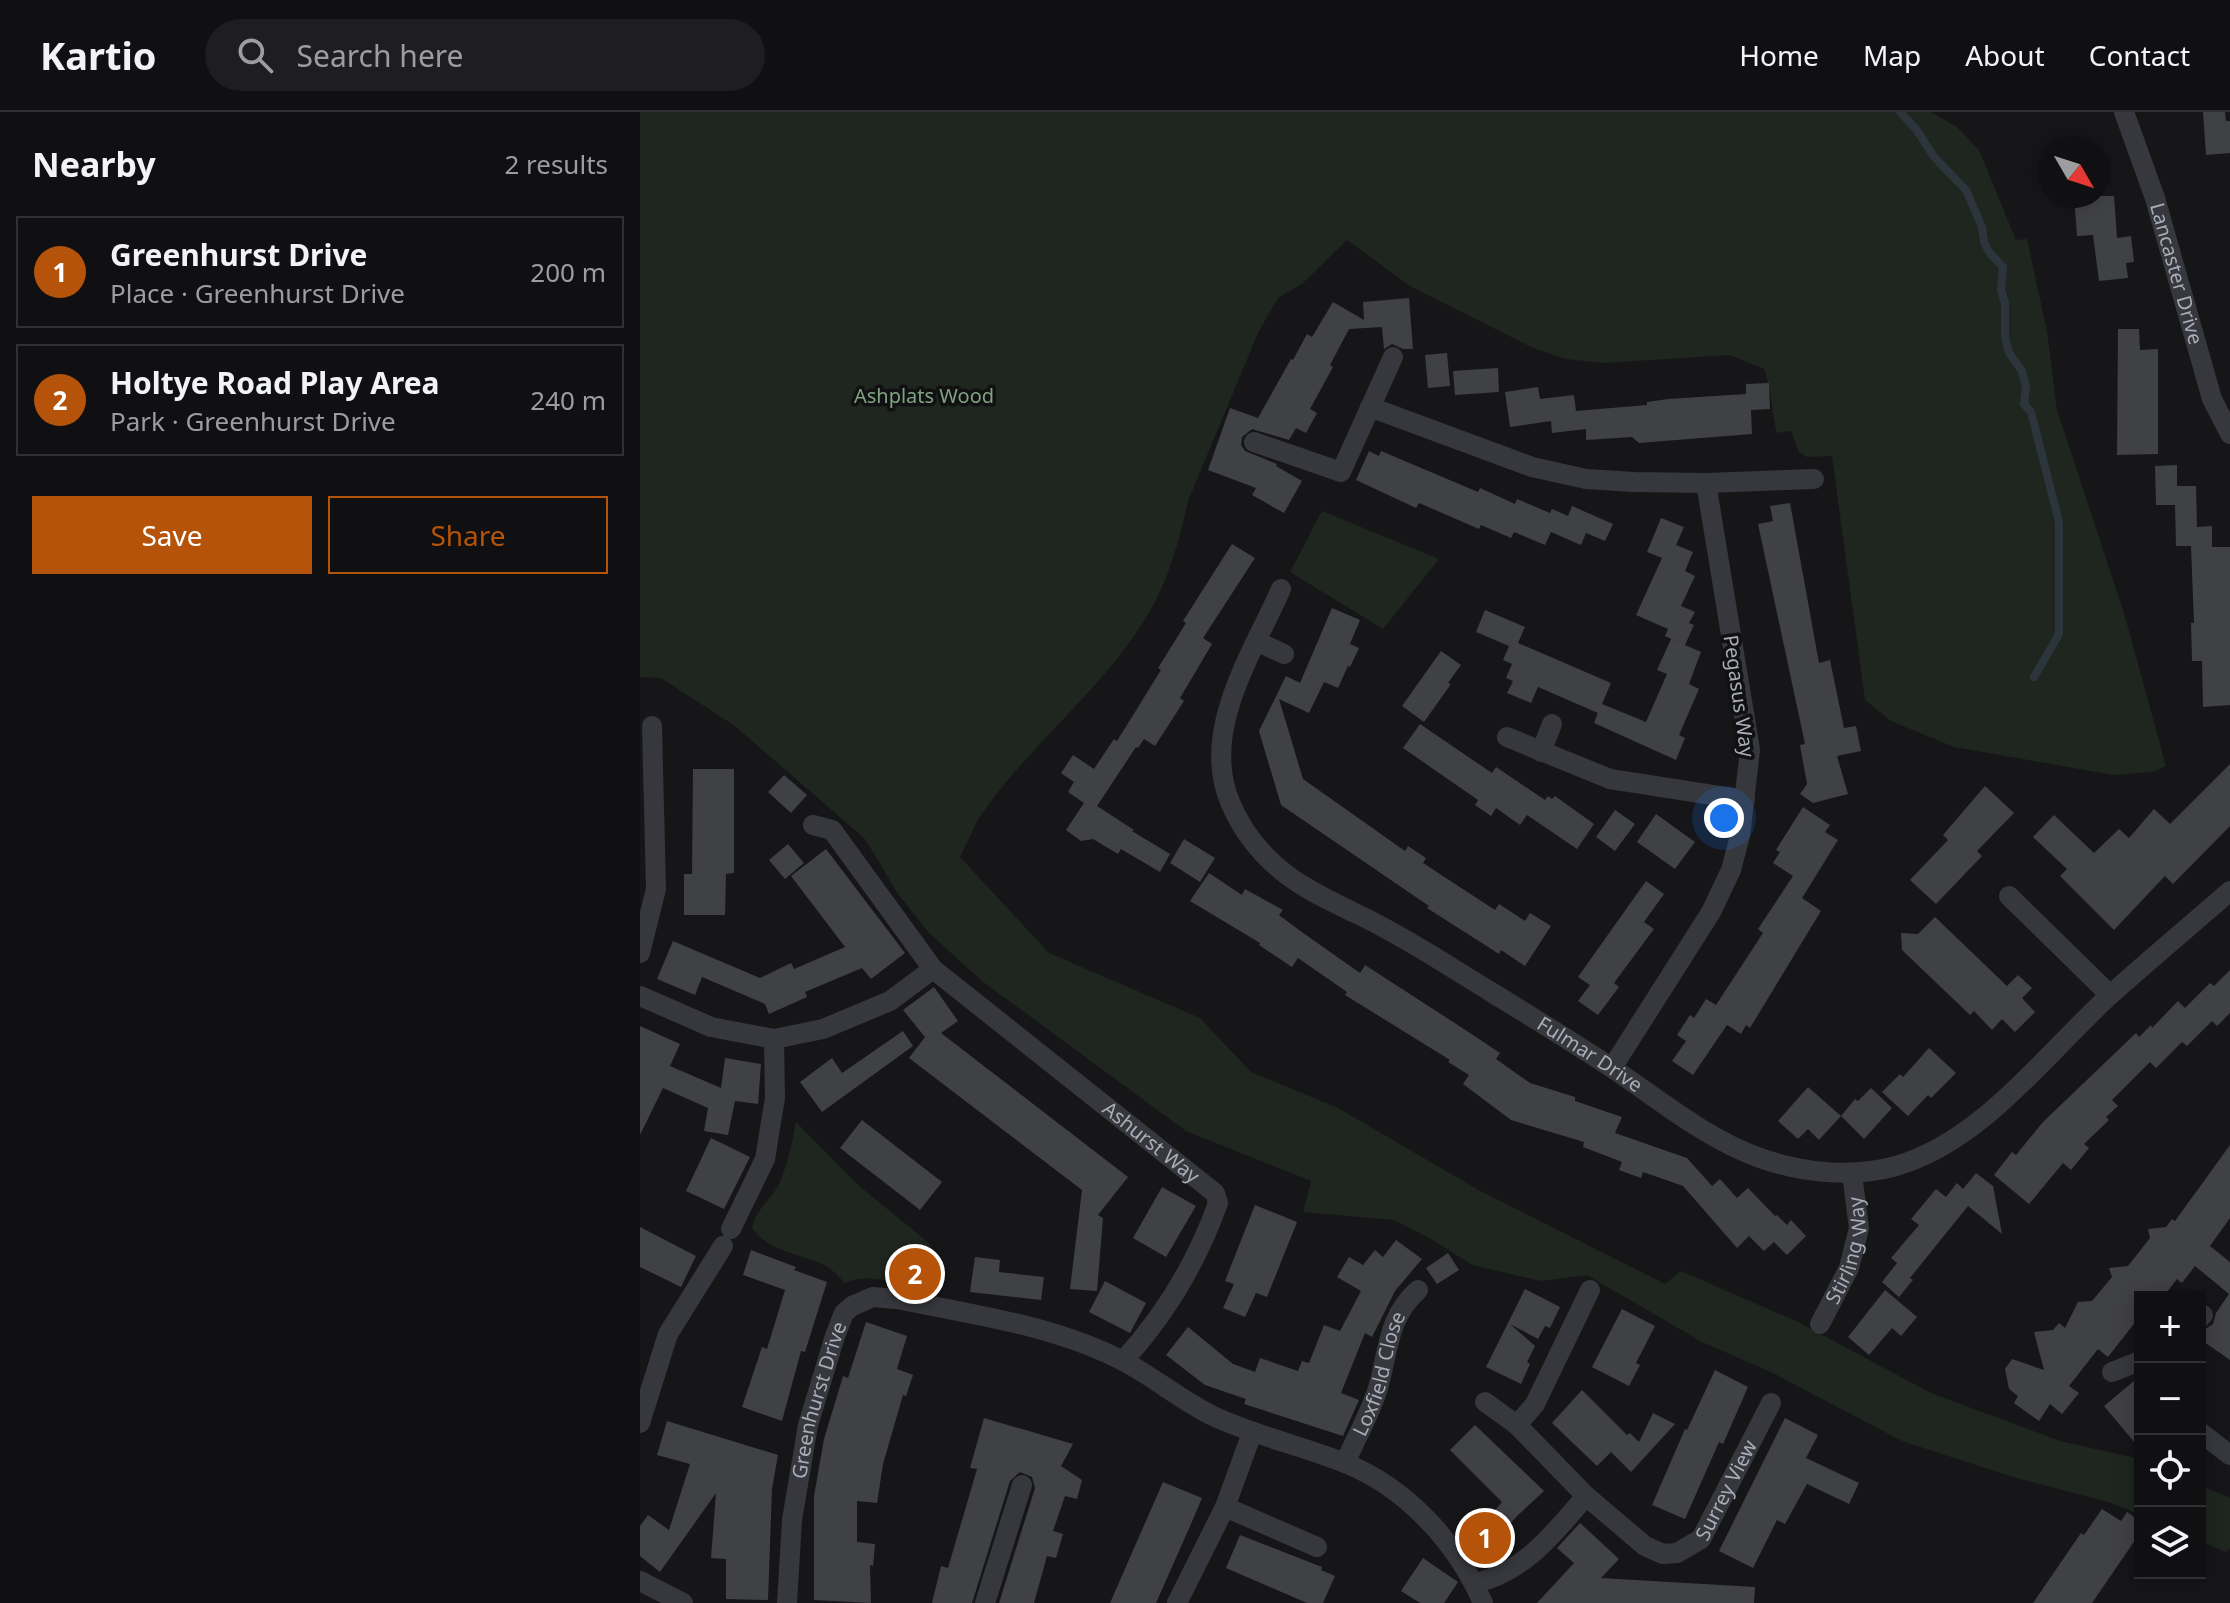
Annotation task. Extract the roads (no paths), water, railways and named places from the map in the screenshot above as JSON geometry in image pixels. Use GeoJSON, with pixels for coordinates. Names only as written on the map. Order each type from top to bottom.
{"type":"FeatureCollection","features":[{"type":"Feature","properties":{"kind":"street","name":"Lancaster Drive"},"geometry":{"type":"LineString","coordinates":[[2124,112],[2155,198],[2212,399],[2230,434]]}},
{"type":"Feature","properties":{"kind":"street"},"geometry":{"type":"LineString","coordinates":[[1254,442],[1341,472],[1393,357]]}},
{"type":"Feature","properties":{"kind":"street"},"geometry":{"type":"LineString","coordinates":[[1370,407],[1532,467],[1586,479],[1706,483],[1814,479]]}},
{"type":"Feature","properties":{"kind":"street","name":"Pegasus Way"},"geometry":{"type":"LineString","coordinates":[[1612,1068],[1711,912],[1731,870],[1740,836],[1750,750],[1706,483]]}},
{"type":"Feature","properties":{"kind":"street","name":"Fulmar Drive"},"geometry":{"type":"LineString","coordinates":[[1281,589],[1232,694],[1222,735],[1222,772],[1228,799],[1243,828],[1266,859],[1290,878],[1405,938],[1612,1068],[1676,1114],[1759,1157],[1792,1167],[1852,1174],[1894,1166],[1937,1151],[1990,1112],[2110,995],[2230,891]]}},
{"type":"Feature","properties":{"kind":"street"},"geometry":{"type":"LineString","coordinates":[[1258,642],[1284,654]]}},
{"type":"Feature","properties":{"kind":"street"},"geometry":{"type":"LineString","coordinates":[[1541,752],[1552,724]]}},
{"type":"Feature","properties":{"kind":"street"},"geometry":{"type":"LineString","coordinates":[[640,953],[656,889],[652,726]]}},
{"type":"Feature","properties":{"kind":"street"},"geometry":{"type":"LineString","coordinates":[[1507,737],[1610,779],[1745,800]]}},
{"type":"Feature","properties":{"kind":"street","name":"Ashurst Way"},"geometry":{"type":"LineString","coordinates":[[813,825],[832,830],[933,969],[1215,1193],[1218,1203],[1190,1267],[1155,1326],[1123,1361]]}},
{"type":"Feature","properties":{"kind":"street"},"geometry":{"type":"LineString","coordinates":[[2009,896],[2110,995]]}},
{"type":"Feature","properties":{"kind":"street"},"geometry":{"type":"LineString","coordinates":[[640,996],[711,1027],[774,1039],[823,1029],[890,1001],[933,969]]}},
{"type":"Feature","properties":{"kind":"street"},"geometry":{"type":"LineString","coordinates":[[640,1423],[668,1334],[727,1238],[765,1159],[775,1098],[774,1039]]}},
{"type":"Feature","properties":{"kind":"street","name":"Stirling Way"},"geometry":{"type":"LineString","coordinates":[[1820,1324],[1849,1268],[1859,1228],[1852,1174]]}},
{"type":"Feature","properties":{"kind":"street","name":"Loxfield Close"},"geometry":{"type":"LineString","coordinates":[[1345,1463],[1378,1387],[1396,1317],[1403,1303],[1418,1290]]}},
{"type":"Feature","properties":{"kind":"street"},"geometry":{"type":"LineString","coordinates":[[1517,1425],[1535,1404],[1590,1290]]}},
{"type":"Feature","properties":{"kind":"street","name":"Greenhurst Drive"},"geometry":{"type":"LineString","coordinates":[[787,1603],[792,1520],[808,1425],[844,1313],[873,1297],[1037,1327],[1123,1361],[1210,1415],[1252,1433],[1345,1463],[1386,1485],[1410,1503],[1445,1541],[1475,1583],[1483,1603]]}},
{"type":"Feature","properties":{"kind":"street"},"geometry":{"type":"LineString","coordinates":[[2112,1372],[2135,1363]]}},
{"type":"Feature","properties":{"kind":"street","name":"Surrey View"},"geometry":{"type":"LineString","coordinates":[[1485,1402],[1517,1425],[1586,1496],[1645,1546],[1663,1554],[1677,1553],[1701,1539],[1771,1403]]}},
{"type":"Feature","properties":{"kind":"street"},"geometry":{"type":"LineString","coordinates":[[1177,1603],[1225,1507],[1252,1433]]}},
{"type":"Feature","properties":{"kind":"street"},"geometry":{"type":"LineString","coordinates":[[2204,1435],[2230,1455]]}},
{"type":"Feature","properties":{"kind":"street"},"geometry":{"type":"LineString","coordinates":[[985,1603],[1022,1485]]}},
{"type":"Feature","properties":{"kind":"street"},"geometry":{"type":"LineString","coordinates":[[1475,1583],[1497,1578],[1521,1564],[1586,1496]]}},
{"type":"Feature","properties":{"kind":"street"},"geometry":{"type":"LineString","coordinates":[[1225,1507],[1317,1547]]}},
{"type":"Feature","properties":{"kind":"street"},"geometry":{"type":"LineString","coordinates":[[640,1581],[683,1603]]}},
{"type":"Feature","properties":{"kind":"waterway"},"geometry":{"type":"LineString","coordinates":[[1900,112],[1916,129],[1934,157],[1966,190],[1982,227],[1984,242],[2003,267],[2001,290],[2005,303],[2005,337],[2009,353],[2022,371],[2026,388],[2024,404],[2031,412],[2059,522],[2059,634],[2034,677]]}},
{"type":"Feature","properties":{"kind":"place","name":"Holtye Road Play Area"},"geometry":{"type":"Point","coordinates":[915,1274]}},
{"type":"Feature","properties":{"kind":"place","name":"Greenhurst Drive"},"geometry":{"type":"Point","coordinates":[1485,1538]}},
{"type":"Feature","properties":{"kind":"park label","name":"Ashplats Wood"},"geometry":{"type":"Point","coordinates":[924,396]}}]}
